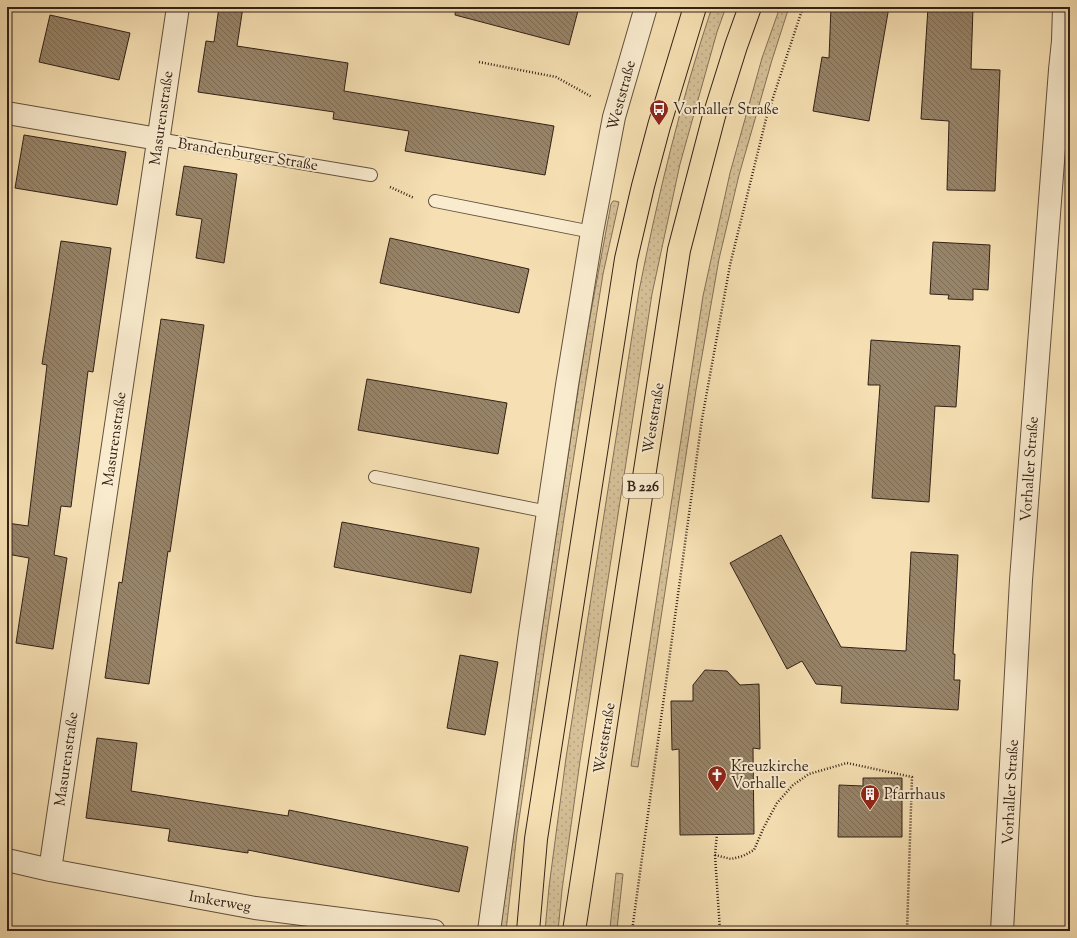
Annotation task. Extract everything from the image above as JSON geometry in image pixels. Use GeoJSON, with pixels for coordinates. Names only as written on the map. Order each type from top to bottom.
{"type":"FeatureCollection","features":[{"type":"Feature","properties":{"kind":"main road"},"geometry":{"type":"LineString","coordinates":[[528,931],[536,839],[626,259],[649,164],[695,7]]}},
{"type":"Feature","properties":{"kind":"main road","name":"Weststraße"},"geometry":{"type":"LineString","coordinates":[[574,931],[679,250],[714,116],[750,7]]}},
{"type":"Feature","properties":{"kind":"street","name":"Masurenstraße"},"geometry":{"type":"LineString","coordinates":[[50,870],[178,7]]}},
{"type":"Feature","properties":{"kind":"street","name":"Weststraße"},"geometry":{"type":"LineString","coordinates":[[489,931],[530,633],[567,385],[592,232],[599,191],[618,106],[646,7]]}},
{"type":"Feature","properties":{"kind":"street","name":"Vorhaller Straße"},"geometry":{"type":"LineString","coordinates":[[1002,931],[1021,580],[1067,41],[1064,7]]}},
{"type":"Feature","properties":{"kind":"street","name":"Brandenburger Straße"},"geometry":{"type":"LineString","coordinates":[[7,113],[158,139]]}},
{"type":"Feature","properties":{"kind":"street","name":"Imkerweg"},"geometry":{"type":"LineString","coordinates":[[7,860],[50,870],[255,908],[434,931]]}},
{"type":"Feature","properties":{"kind":"lane","name":"Brandenburger Straße"},"geometry":{"type":"LineString","coordinates":[[158,139],[370,175]]}},
{"type":"Feature","properties":{"kind":"lane"},"geometry":{"type":"LineString","coordinates":[[435,201],[592,232]]}},
{"type":"Feature","properties":{"kind":"lane"},"geometry":{"type":"LineString","coordinates":[[375,477],[548,512]]}},
{"type":"Feature","properties":{"kind":"path"},"geometry":{"type":"LineString","coordinates":[[632,931],[702,419],[730,265],[766,119],[803,7]]}},
{"type":"Feature","properties":{"kind":"path"},"geometry":{"type":"LineString","coordinates":[[479,62],[556,77],[596,100],[618,106]]}},
{"type":"Feature","properties":{"kind":"path"},"geometry":{"type":"LineString","coordinates":[[370,175],[389,186],[416,198],[435,201]]}},
{"type":"Feature","properties":{"kind":"path"},"geometry":{"type":"LineString","coordinates":[[716,854],[731,858],[743,856],[754,850],[777,803],[793,785],[809,774],[847,763],[912,777],[907,931]]}},
{"type":"Feature","properties":{"kind":"path"},"geometry":{"type":"LineString","coordinates":[[717,834],[716,854],[720,931]]}},
{"type":"Feature","properties":{"kind":"shaded area"},"geometry":{"type":"Polygon","coordinates":[[[712,7],[726,7],[717,32],[680,164],[652,294],[580,761],[562,890],[558,931],[545,931],[549,887],[566,758],[639,291],[654,219],[680,112],[712,7]]]}},
{"type":"Feature","properties":{"kind":"shaded area"},"geometry":{"type":"Polygon","coordinates":[[[780,7],[789,7],[739,175],[719,259],[696,390],[638,767],[631,766],[703,296],[730,173],[762,58],[780,7]]]}},
{"type":"Feature","properties":{"kind":"shaded area"},"geometry":{"type":"Polygon","coordinates":[[[613,201],[619,202],[603,274],[564,518],[517,833],[506,931],[499,931],[511,832],[585,344],[611,204],[613,201]]]}},
{"type":"Feature","properties":{"kind":"shaded area"},"geometry":{"type":"Polygon","coordinates":[[[616,873],[623,874],[617,929],[610,928],[616,873]]]}},
{"type":"Feature","properties":{"kind":"building"},"geometry":{"type":"Polygon","coordinates":[[[219,7],[243,7],[237,46],[348,63],[344,91],[554,126],[545,175],[405,151],[409,131],[333,119],[334,112],[198,92],[206,41],[214,42],[219,7]]]}},
{"type":"Feature","properties":{"kind":"building"},"geometry":{"type":"Polygon","coordinates":[[[456,7],[579,7],[569,45],[455,15],[456,7]]]}},
{"type":"Feature","properties":{"kind":"building"},"geometry":{"type":"Polygon","coordinates":[[[831,7],[889,7],[869,121],[813,111],[822,57],[829,58],[831,7]]]}},
{"type":"Feature","properties":{"kind":"building"},"geometry":{"type":"Polygon","coordinates":[[[928,7],[973,7],[971,69],[1000,70],[995,191],[947,190],[949,121],[921,119],[928,7]]]}},
{"type":"Feature","properties":{"kind":"building"},"geometry":{"type":"Polygon","coordinates":[[[50,15],[130,33],[119,80],[39,62],[50,15]]]}},
{"type":"Feature","properties":{"kind":"building"},"geometry":{"type":"Polygon","coordinates":[[[24,135],[126,152],[117,205],[15,188],[24,135]]]}},
{"type":"Feature","properties":{"kind":"building"},"geometry":{"type":"Polygon","coordinates":[[[184,166],[237,174],[224,263],[196,258],[202,219],[176,215],[184,166]]]}},
{"type":"Feature","properties":{"kind":"building"},"geometry":{"type":"Polygon","coordinates":[[[390,238],[529,269],[519,313],[380,283],[390,238]]]}},
{"type":"Feature","properties":{"kind":"building"},"geometry":{"type":"Polygon","coordinates":[[[61,241],[111,248],[93,372],[88,371],[71,507],[61,506],[54,555],[67,558],[53,649],[16,643],[29,558],[7,554],[7,523],[28,526],[47,365],[42,364],[61,241]]]}},
{"type":"Feature","properties":{"kind":"building"},"geometry":{"type":"Polygon","coordinates":[[[933,242],[990,245],[988,290],[973,289],[973,300],[948,299],[949,295],[930,294],[933,242]]]}},
{"type":"Feature","properties":{"kind":"building"},"geometry":{"type":"Polygon","coordinates":[[[161,319],[204,325],[170,552],[168,551],[149,684],[105,678],[119,582],[122,583],[161,319]]]}},
{"type":"Feature","properties":{"kind":"building"},"geometry":{"type":"Polygon","coordinates":[[[871,340],[960,346],[956,407],[935,406],[929,502],[872,498],[880,385],[868,385],[871,340]]]}},
{"type":"Feature","properties":{"kind":"building"},"geometry":{"type":"Polygon","coordinates":[[[367,379],[507,403],[498,454],[358,430],[367,379]]]}},
{"type":"Feature","properties":{"kind":"building"},"geometry":{"type":"Polygon","coordinates":[[[342,522],[479,548],[471,593],[334,567],[342,522]]]}},
{"type":"Feature","properties":{"kind":"building"},"geometry":{"type":"Polygon","coordinates":[[[781,535],[841,647],[906,651],[911,552],[958,555],[953,654],[955,654],[954,680],[960,680],[958,710],[841,703],[842,686],[816,684],[802,661],[787,669],[730,563],[781,535]]]}},
{"type":"Feature","properties":{"kind":"building"},"geometry":{"type":"Polygon","coordinates":[[[460,655],[498,662],[485,735],[447,728],[460,655]]]}},
{"type":"Feature","properties":{"kind":"building","name":"Kreuzkirche Vorhalle"},"geometry":{"type":"Polygon","coordinates":[[[705,670],[727,671],[740,685],[759,684],[760,749],[753,748],[754,834],[680,835],[679,749],[672,750],[671,701],[693,701],[693,685],[705,670]]]}},
{"type":"Feature","properties":{"kind":"building"},"geometry":{"type":"Polygon","coordinates":[[[97,738],[137,743],[131,791],[288,816],[289,810],[468,847],[459,892],[248,850],[248,853],[168,841],[170,829],[86,818],[97,738]]]}},
{"type":"Feature","properties":{"kind":"building","name":"Pfarrhaus"},"geometry":{"type":"Polygon","coordinates":[[[863,778],[902,778],[902,837],[838,837],[839,785],[863,786],[863,778]]]}},
{"type":"Feature","properties":{"kind":"place","name":"Vorhaller Straße"},"geometry":{"type":"Point","coordinates":[659,126]}},
{"type":"Feature","properties":{"kind":"place","name":"Kreuzkirche Vorhalle"},"geometry":{"type":"Point","coordinates":[717,792]}},
{"type":"Feature","properties":{"kind":"place","name":"Pfarrhaus"},"geometry":{"type":"Point","coordinates":[870,811]}}]}
